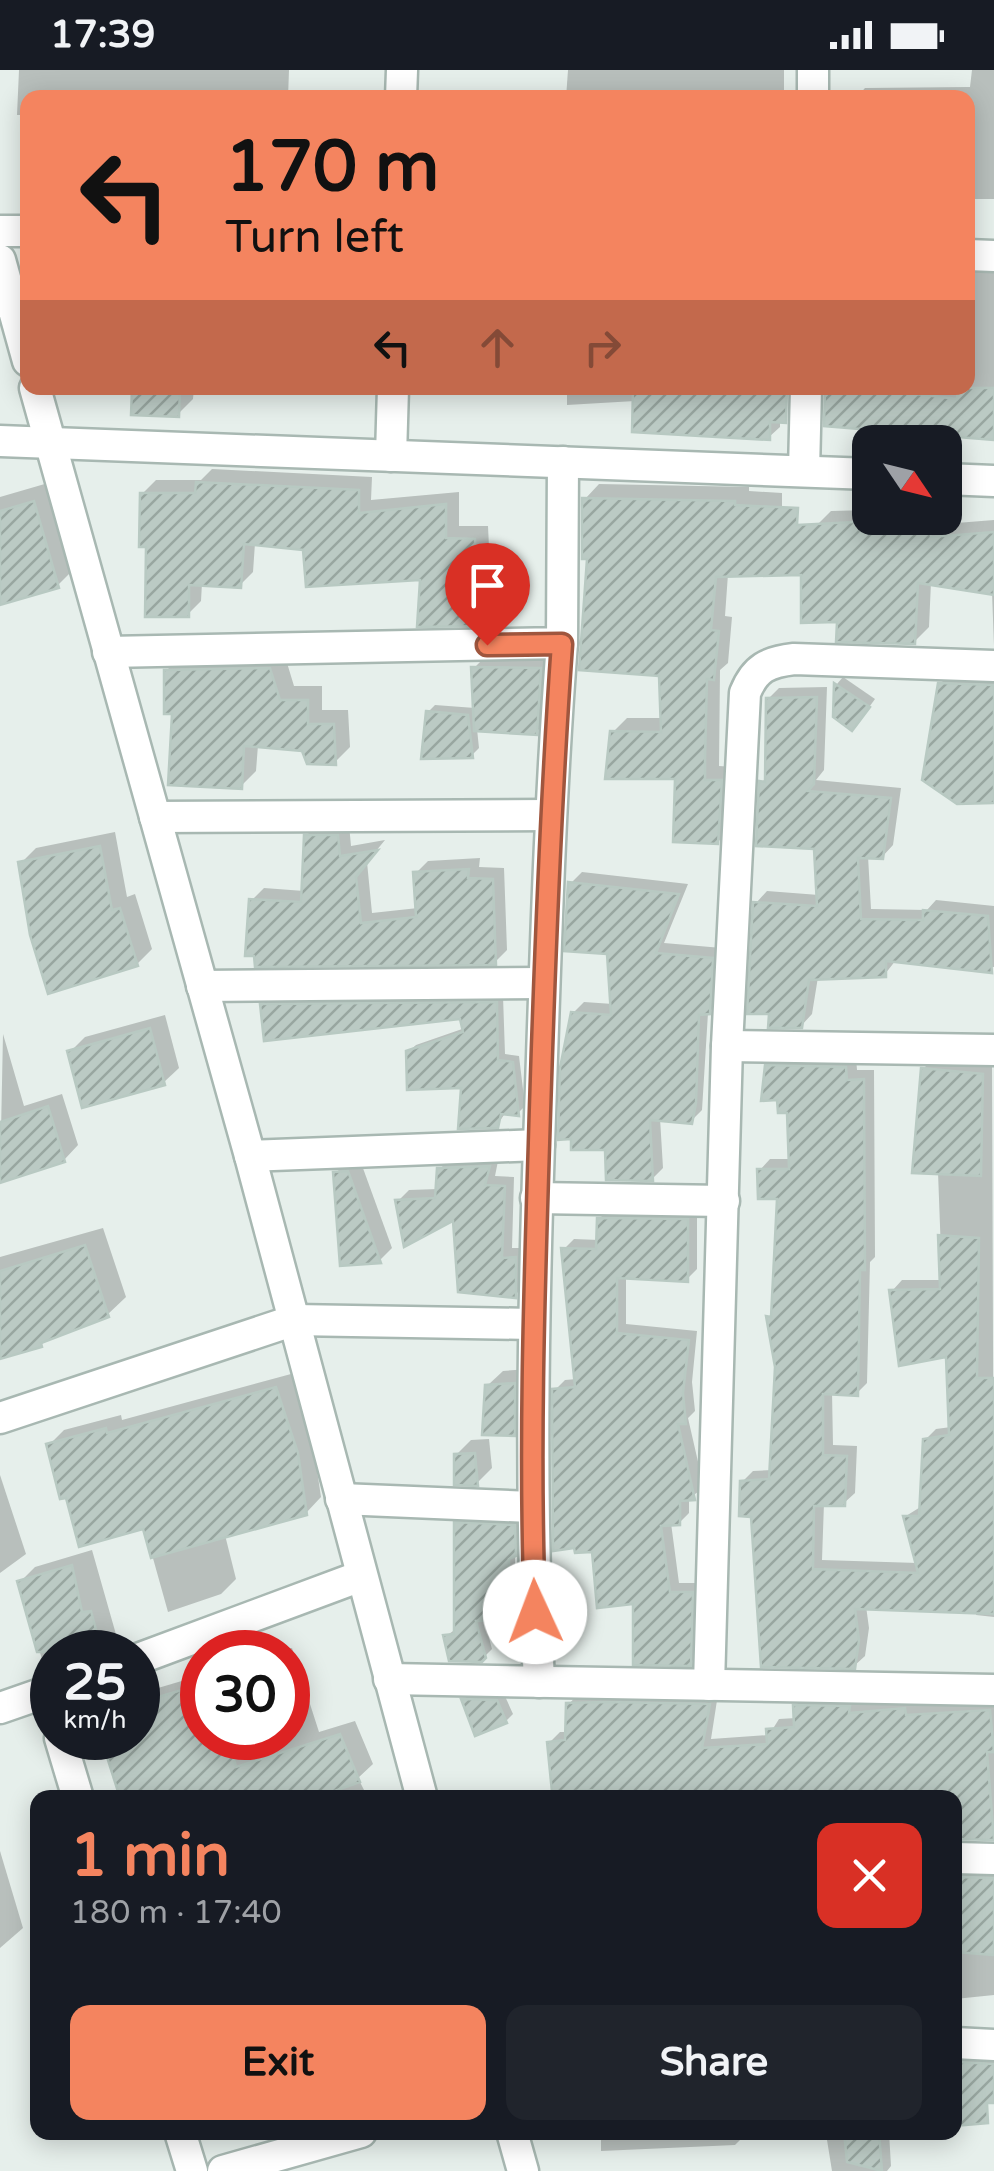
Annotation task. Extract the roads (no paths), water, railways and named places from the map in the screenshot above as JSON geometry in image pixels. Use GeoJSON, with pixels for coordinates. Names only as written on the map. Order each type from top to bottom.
{"type":"FeatureCollection","features":[{"type":"Feature","properties":{"kind":"street"},"geometry":{"type":"LineString","coordinates":[[0,260],[20,332]]}},
{"type":"Feature","properties":{"kind":"street"},"geometry":{"type":"LineString","coordinates":[[37,395],[250,1156],[420,1790]]}},
{"type":"Feature","properties":{"kind":"street"},"geometry":{"type":"LineString","coordinates":[[392,456],[393,395]]}},
{"type":"Feature","properties":{"kind":"street"},"geometry":{"type":"LineString","coordinates":[[804,471],[806,395]]}},
{"type":"Feature","properties":{"kind":"street"},"geometry":{"type":"LineString","coordinates":[[0,441],[852,473]]}},
{"type":"Feature","properties":{"kind":"street"},"geometry":{"type":"LineString","coordinates":[[538,1682],[530,1507],[532,1324],[549,815],[562,644],[563,462]]}},
{"type":"Feature","properties":{"kind":"street"},"geometry":{"type":"LineString","coordinates":[[962,479],[994,481]]}},
{"type":"Feature","properties":{"kind":"street"},"geometry":{"type":"LineString","coordinates":[[108,652],[562,644]]}},
{"type":"Feature","properties":{"kind":"street"},"geometry":{"type":"LineString","coordinates":[[709,1685],[727,1046],[744,693],[751,677],[768,662],[794,659],[994,666]]}},
{"type":"Feature","properties":{"kind":"street"},"geometry":{"type":"LineString","coordinates":[[155,817],[549,815]]}},
{"type":"Feature","properties":{"kind":"street"},"geometry":{"type":"LineString","coordinates":[[202,986],[542,983]]}},
{"type":"Feature","properties":{"kind":"street"},"geometry":{"type":"LineString","coordinates":[[727,1046],[994,1050]]}},
{"type":"Feature","properties":{"kind":"street"},"geometry":{"type":"LineString","coordinates":[[250,1156],[539,1145]]}},
{"type":"Feature","properties":{"kind":"street"},"geometry":{"type":"LineString","coordinates":[[536,1198],[724,1201]]}},
{"type":"Feature","properties":{"kind":"street"},"geometry":{"type":"LineString","coordinates":[[0,1418],[294,1320],[532,1324]]}},
{"type":"Feature","properties":{"kind":"street"},"geometry":{"type":"LineString","coordinates":[[340,1498],[530,1507]]}},
{"type":"Feature","properties":{"kind":"street"},"geometry":{"type":"LineString","coordinates":[[160,1651],[361,1576]]}},
{"type":"Feature","properties":{"kind":"street"},"geometry":{"type":"LineString","coordinates":[[389,1680],[994,1690]]}},
{"type":"Feature","properties":{"kind":"street"},"geometry":{"type":"LineString","coordinates":[[0,1708],[30,1703]]}},
{"type":"Feature","properties":{"kind":"street"},"geometry":{"type":"LineString","coordinates":[[67,1760],[76,1790]]}},
{"type":"Feature","properties":{"kind":"street"},"geometry":{"type":"LineString","coordinates":[[962,1858],[994,1859]]}},
{"type":"Feature","properties":{"kind":"street"},"geometry":{"type":"LineString","coordinates":[[962,2043],[994,2045]]}},
{"type":"Feature","properties":{"kind":"street"},"geometry":{"type":"LineString","coordinates":[[182,2140],[192,2171]]}},
{"type":"Feature","properties":{"kind":"street"},"geometry":{"type":"LineString","coordinates":[[223,2171],[333,2140]]}},
{"type":"Feature","properties":{"kind":"street"},"geometry":{"type":"LineString","coordinates":[[514,2140],[522,2171]]}}]}
